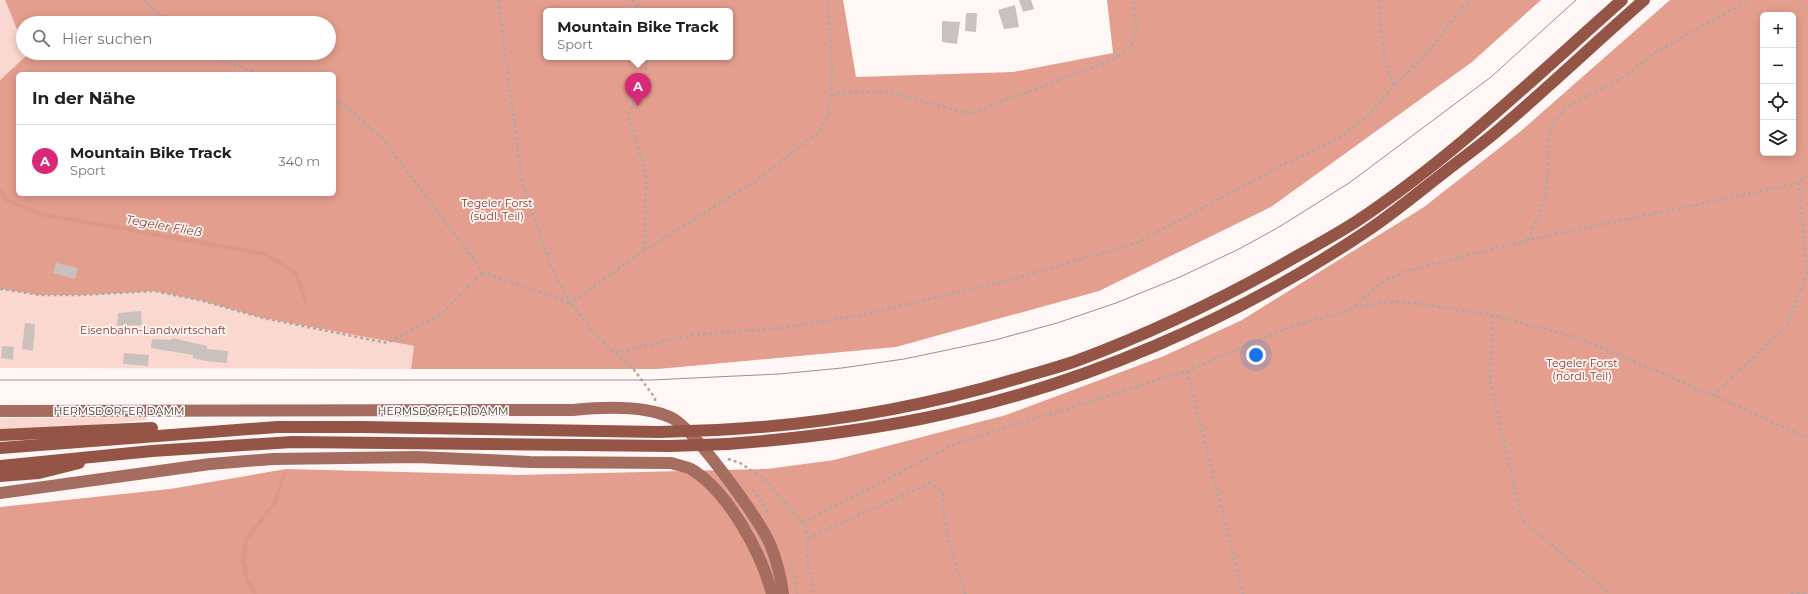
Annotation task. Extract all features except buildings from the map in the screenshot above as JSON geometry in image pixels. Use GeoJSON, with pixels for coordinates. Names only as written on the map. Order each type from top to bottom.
{"type":"FeatureCollection","features":[{"type":"Feature","properties":{"kind":"highway"},"geometry":{"type":"LineString","coordinates":[[0,434],[175,427],[239,429],[362,427],[659,432],[717,430],[808,424],[894,410],[978,390],[1073,362],[1143,334],[1230,295],[1355,222],[1404,187],[1497,111],[1622,0]]}},
{"type":"Feature","properties":{"kind":"highway"},"geometry":{"type":"LineString","coordinates":[[0,466],[152,451],[292,442],[670,446],[728,444],[806,437],[870,428],[927,418],[986,403],[1076,376],[1158,344],[1229,311],[1313,265],[1366,232],[1402,206],[1502,128],[1644,0]]}},
{"type":"Feature","properties":{"kind":"highway"},"geometry":{"type":"LineString","coordinates":[[0,448],[239,429]]}},
{"type":"Feature","properties":{"kind":"highway"},"geometry":{"type":"LineString","coordinates":[[0,476],[39,473],[64,468],[103,456]]}},
{"type":"Feature","properties":{"kind":"main road","name":"HERMSDORFER DAMM"},"geometry":{"type":"LineString","coordinates":[[0,411],[644,410],[660,414],[683,425],[717,466],[755,520],[769,543],[777,563],[783,594]]}},
{"type":"Feature","properties":{"kind":"main road"},"geometry":{"type":"LineString","coordinates":[[0,493],[210,464],[273,459],[417,457],[530,462],[670,463],[690,468],[696,472],[713,487],[722,498],[752,542],[763,566],[772,594]]}},
{"type":"Feature","properties":{"kind":"path"},"geometry":{"type":"LineString","coordinates":[[143,0],[162,16]]}},
{"type":"Feature","properties":{"kind":"path"},"geometry":{"type":"LineString","coordinates":[[498,0],[522,181],[552,269],[571,303],[597,337],[632,367],[655,398],[655,402]]}},
{"type":"Feature","properties":{"kind":"path"},"geometry":{"type":"LineString","coordinates":[[632,0],[640,8]]}},
{"type":"Feature","properties":{"kind":"path"},"geometry":{"type":"LineString","coordinates":[[571,303],[645,250],[757,180],[820,131],[828,115],[831,95],[832,63],[828,0]]}},
{"type":"Feature","properties":{"kind":"path"},"geometry":{"type":"LineString","coordinates":[[831,95],[851,91],[882,92],[952,111],[972,113],[1112,60],[1132,45],[1137,30],[1133,0]]}},
{"type":"Feature","properties":{"kind":"path"},"geometry":{"type":"LineString","coordinates":[[1380,0],[1380,20],[1388,70],[1394,86]]}},
{"type":"Feature","properties":{"kind":"path"},"geometry":{"type":"LineString","coordinates":[[615,353],[692,335],[782,328],[867,314],[1006,282],[1137,243],[1280,166],[1338,139],[1366,118],[1394,86],[1430,50],[1461,9],[1471,0]]}},
{"type":"Feature","properties":{"kind":"path"},"geometry":{"type":"LineString","coordinates":[[1528,240],[1546,196],[1549,138],[1554,122],[1567,106],[1626,76],[1653,54],[1749,0]]}},
{"type":"Feature","properties":{"kind":"path"},"geometry":{"type":"LineString","coordinates":[[220,60],[254,72]]}},
{"type":"Feature","properties":{"kind":"path"},"geometry":{"type":"LineString","coordinates":[[645,250],[646,174],[628,116],[645,74],[647,60]]}},
{"type":"Feature","properties":{"kind":"path"},"geometry":{"type":"LineString","coordinates":[[336,101],[344,105],[383,139],[483,272],[571,303]]}},
{"type":"Feature","properties":{"kind":"path"},"geometry":{"type":"LineString","coordinates":[[1354,307],[1381,283],[1406,272],[1528,240],[1799,183],[1808,173]]}},
{"type":"Feature","properties":{"kind":"path"},"geometry":{"type":"LineString","coordinates":[[1713,395],[1787,325],[1808,274],[1799,183]]}},
{"type":"Feature","properties":{"kind":"path"},"geometry":{"type":"LineString","coordinates":[[0,289],[41,295],[81,295],[154,291],[199,300],[263,318],[387,343],[440,315],[483,272]]}},
{"type":"Feature","properties":{"kind":"path"},"geometry":{"type":"LineString","coordinates":[[803,523],[954,444],[1187,371],[1292,326],[1333,315],[1354,307],[1400,301],[1492,315],[1576,337],[1713,395],[1808,438]]}},
{"type":"Feature","properties":{"kind":"path"},"geometry":{"type":"LineString","coordinates":[[1492,315],[1490,380],[1522,520],[1610,594]]}},
{"type":"Feature","properties":{"kind":"path"},"geometry":{"type":"LineString","coordinates":[[1187,371],[1242,594]]}},
{"type":"Feature","properties":{"kind":"path"},"geometry":{"type":"LineString","coordinates":[[726,458],[740,463],[764,479],[803,523],[808,538],[807,560],[814,594]]}},
{"type":"Feature","properties":{"kind":"path"},"geometry":{"type":"LineString","coordinates":[[808,538],[930,483],[943,492],[943,509],[949,542],[965,594]]}},
{"type":"Feature","properties":{"kind":"path"},"geometry":{"type":"LineString","coordinates":[[1791,594],[1808,592]]}},
{"type":"Feature","properties":{"kind":"green space"},"geometry":{"type":"Polygon","coordinates":[[[0,0],[5,0],[16,27],[16,60],[22,60],[0,80],[0,0]]]}},
{"type":"Feature","properties":{"kind":"green space","name":"Tegeler Forst (südl. Teil)"},"geometry":{"type":"Polygon","coordinates":[[[5,0],[843,0],[856,77],[1013,72],[1113,53],[1107,0],[1541,0],[1472,62],[1271,207],[1099,291],[896,347],[658,369],[411,369],[414,346],[263,318],[199,300],[154,291],[81,295],[41,295],[0,289],[0,80],[22,60],[336,60],[336,16],[16,16],[16,27],[5,0]]]}},
{"type":"Feature","properties":{"kind":"green space","name":"Tegeler Forst (nördl. Teil)"},"geometry":{"type":"Polygon","coordinates":[[[1670,0],[1808,0],[1808,594],[0,594],[0,507],[170,489],[286,469],[519,475],[767,469],[834,460],[1006,415],[1164,356],[1242,320],[1424,207],[1521,131],[1670,0]]]}},
{"type":"Feature","properties":{"kind":"green space","name":"Eisenbahn-Landwirtschaft"},"geometry":{"type":"Polygon","coordinates":[[[0,289],[41,295],[81,295],[154,291],[199,300],[263,318],[414,346],[411,369],[0,368],[0,289]]]}},
{"type":"Feature","properties":{"kind":"green space"},"geometry":{"type":"Polygon","coordinates":[[[146,417],[147,420],[73,427],[0,429],[0,418],[146,417]]]}},
{"type":"Feature","properties":{"kind":"waterway","name":"Tegeler Fließ"},"geometry":{"type":"LineString","coordinates":[[0,190],[7,200],[40,214],[265,254],[296,273],[306,303]]}},
{"type":"Feature","properties":{"kind":"waterway","name":"Tegeler Fließ"},"geometry":{"type":"LineString","coordinates":[[255,594],[247,580],[243,560],[246,540],[275,502],[284,474]]}},
{"type":"Feature","properties":{"kind":"tram line"},"geometry":{"type":"LineString","coordinates":[[0,380],[651,380],[779,374],[842,368],[904,359],[995,340],[1057,323],[1116,303],[1180,277],[1241,248],[1279,227],[1349,183],[1491,77],[1576,0]]}},
{"type":"Feature","properties":{"kind":"place","name":"Mountain Bike Track"},"geometry":{"type":"Point","coordinates":[638,106]}}]}
